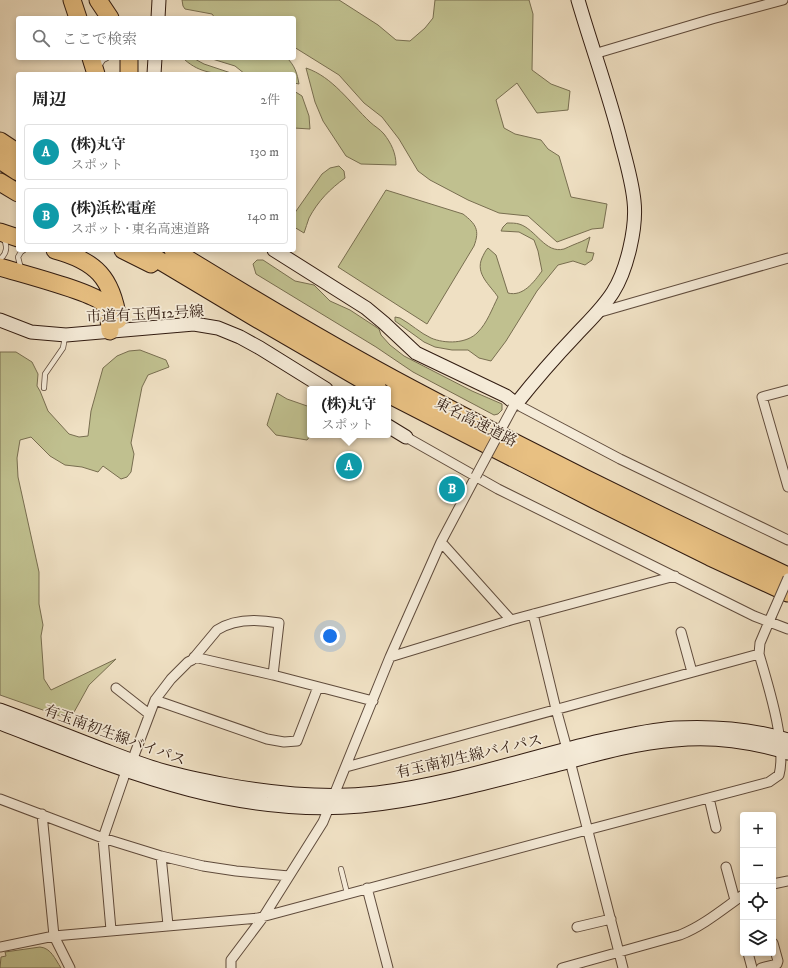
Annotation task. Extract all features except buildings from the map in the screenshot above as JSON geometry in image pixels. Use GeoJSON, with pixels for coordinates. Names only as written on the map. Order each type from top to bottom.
{"type":"FeatureCollection","features":[{"type":"Feature","properties":{"kind":"highway"},"geometry":{"type":"LineString","coordinates":[[72,0],[77,16]]}},
{"type":"Feature","properties":{"kind":"highway"},"geometry":{"type":"LineString","coordinates":[[98,0],[109,16]]}},
{"type":"Feature","properties":{"kind":"highway"},"geometry":{"type":"LineString","coordinates":[[92,60],[96,72]]}},
{"type":"Feature","properties":{"kind":"highway"},"geometry":{"type":"LineString","coordinates":[[0,141],[16,152]]}},
{"type":"Feature","properties":{"kind":"highway"},"geometry":{"type":"LineString","coordinates":[[0,160],[16,171]]}},
{"type":"Feature","properties":{"kind":"highway"},"geometry":{"type":"LineString","coordinates":[[0,182],[16,192]]}},
{"type":"Feature","properties":{"kind":"highway"},"geometry":{"type":"LineString","coordinates":[[0,233],[16,237]]}},
{"type":"Feature","properties":{"kind":"highway"},"geometry":{"type":"LineString","coordinates":[[61,252],[81,259],[91,266],[107,282],[116,304],[115,330]]}},
{"type":"Feature","properties":{"kind":"highway"},"geometry":{"type":"LineString","coordinates":[[127,252],[258,311]]}},
{"type":"Feature","properties":{"kind":"highway","name":"東名高速道路"},"geometry":{"type":"LineString","coordinates":[[146,252],[607,490],[788,577]]}},
{"type":"Feature","properties":{"kind":"highway","name":"東名高速道路"},"geometry":{"type":"LineString","coordinates":[[176,252],[258,311],[373,386]]}},
{"type":"Feature","properties":{"kind":"highway"},"geometry":{"type":"LineString","coordinates":[[193,252],[258,311]]}},
{"type":"Feature","properties":{"kind":"highway"},"geometry":{"type":"LineString","coordinates":[[0,267],[96,298],[104,304],[115,330]]}},
{"type":"Feature","properties":{"kind":"highway","name":"東名高速道路"},"geometry":{"type":"LineString","coordinates":[[391,396],[595,500],[788,594]]}},
{"type":"Feature","properties":{"kind":"street"},"geometry":{"type":"LineString","coordinates":[[158,16],[159,0]]}},
{"type":"Feature","properties":{"kind":"street"},"geometry":{"type":"LineString","coordinates":[[231,968],[231,960],[264,916],[288,876],[320,828],[335,795],[390,657],[441,542],[515,406],[536,380],[597,313],[613,293],[622,276],[632,237],[635,211],[632,185],[611,102],[594,54],[578,0]]}},
{"type":"Feature","properties":{"kind":"street"},"geometry":{"type":"LineString","coordinates":[[594,54],[712,19],[783,0]]}},
{"type":"Feature","properties":{"kind":"street"},"geometry":{"type":"LineString","coordinates":[[154,72],[155,60]]}},
{"type":"Feature","properties":{"kind":"street"},"geometry":{"type":"LineString","coordinates":[[277,252],[366,308],[416,353],[506,396],[515,406],[620,459],[788,540]]}},
{"type":"Feature","properties":{"kind":"street"},"geometry":{"type":"LineString","coordinates":[[597,313],[788,258]]}},
{"type":"Feature","properties":{"kind":"street","name":"市道有玉西12号線"},"geometry":{"type":"LineString","coordinates":[[0,320],[31,332],[66,335],[194,324],[218,328],[240,337],[260,348],[321,386]]}},
{"type":"Feature","properties":{"kind":"street"},"geometry":{"type":"LineString","coordinates":[[788,390],[762,397],[788,487]]}},
{"type":"Feature","properties":{"kind":"street"},"geometry":{"type":"LineString","coordinates":[[391,428],[406,438],[498,489],[675,576],[770,619],[788,629]]}},
{"type":"Feature","properties":{"kind":"street"},"geometry":{"type":"LineString","coordinates":[[441,542],[511,620]]}},
{"type":"Feature","properties":{"kind":"street"},"geometry":{"type":"LineString","coordinates":[[390,657],[511,620],[675,576]]}},
{"type":"Feature","properties":{"kind":"street"},"geometry":{"type":"LineString","coordinates":[[768,782],[777,778],[779,775],[784,745],[759,654],[760,643],[788,577]]}},
{"type":"Feature","properties":{"kind":"street"},"geometry":{"type":"LineString","coordinates":[[533,614],[556,710],[623,968]]}},
{"type":"Feature","properties":{"kind":"street"},"geometry":{"type":"LineString","coordinates":[[111,930],[103,838],[155,700],[171,679],[194,657],[217,630],[229,623],[245,620],[279,623],[273,675]]}},
{"type":"Feature","properties":{"kind":"street"},"geometry":{"type":"LineString","coordinates":[[681,632],[692,672]]}},
{"type":"Feature","properties":{"kind":"street"},"geometry":{"type":"LineString","coordinates":[[346,768],[759,654]]}},
{"type":"Feature","properties":{"kind":"street"},"geometry":{"type":"LineString","coordinates":[[194,657],[318,686],[372,701]]}},
{"type":"Feature","properties":{"kind":"street"},"geometry":{"type":"LineString","coordinates":[[155,700],[267,739],[290,742],[297,741],[318,686]]}},
{"type":"Feature","properties":{"kind":"street"},"geometry":{"type":"LineString","coordinates":[[116,688],[149,714]]}},
{"type":"Feature","properties":{"kind":"street","name":"有玉南初生線バイパス"},"geometry":{"type":"LineString","coordinates":[[0,710],[129,766],[192,791],[238,800],[290,807],[330,807],[386,803],[440,794],[568,755],[621,736],[675,728],[711,728],[747,731],[784,745]]}},
{"type":"Feature","properties":{"kind":"street","name":"有玉南初生線バイパス"},"geometry":{"type":"LineString","coordinates":[[0,723],[129,766],[163,771],[197,780],[263,791],[292,794],[335,795],[376,793],[438,783],[568,755]]}},
{"type":"Feature","properties":{"kind":"street"},"geometry":{"type":"LineString","coordinates":[[0,947],[54,936],[249,919],[264,916],[788,777]]}},
{"type":"Feature","properties":{"kind":"street"},"geometry":{"type":"LineString","coordinates":[[709,798],[716,828]]}},
{"type":"Feature","properties":{"kind":"street"},"geometry":{"type":"LineString","coordinates":[[0,799],[103,838],[161,856],[203,866],[288,876]]}},
{"type":"Feature","properties":{"kind":"street"},"geometry":{"type":"LineString","coordinates":[[42,814],[54,936],[70,968]]}},
{"type":"Feature","properties":{"kind":"street"},"geometry":{"type":"LineString","coordinates":[[161,856],[168,925]]}},
{"type":"Feature","properties":{"kind":"street"},"geometry":{"type":"LineString","coordinates":[[562,968],[573,967],[690,931],[739,897],[726,867]]}},
{"type":"Feature","properties":{"kind":"street"},"geometry":{"type":"LineString","coordinates":[[776,882],[788,880]]}},
{"type":"Feature","properties":{"kind":"street"},"geometry":{"type":"LineString","coordinates":[[367,888],[388,968]]}},
{"type":"Feature","properties":{"kind":"street"},"geometry":{"type":"LineString","coordinates":[[577,928],[611,919]]}},
{"type":"Feature","properties":{"kind":"street"},"geometry":{"type":"LineString","coordinates":[[761,968],[777,964],[778,961],[776,954]]}},
{"type":"Feature","properties":{"kind":"street"},"geometry":{"type":"LineString","coordinates":[[749,956],[752,968]]}},
{"type":"Feature","properties":{"kind":"lane"},"geometry":{"type":"LineString","coordinates":[[98,72],[100,64],[105,60]]}},
{"type":"Feature","properties":{"kind":"lane"},"geometry":{"type":"LineString","coordinates":[[0,233],[7,246],[6,252],[0,259]]}},
{"type":"Feature","properties":{"kind":"lane"},"geometry":{"type":"LineString","coordinates":[[21,252],[18,258],[20,268],[26,275]]}},
{"type":"Feature","properties":{"kind":"lane"},"geometry":{"type":"LineString","coordinates":[[44,388],[45,374],[63,348],[66,335]]}},
{"type":"Feature","properties":{"kind":"lane"},"geometry":{"type":"LineString","coordinates":[[341,869],[348,893]]}},
{"type":"Feature","properties":{"kind":"green space"},"geometry":{"type":"Polygon","coordinates":[[[182,0],[339,0],[378,25],[396,40],[410,41],[425,28],[433,18],[435,0],[529,0],[533,14],[532,70],[551,84],[570,91],[568,110],[537,113],[517,83],[496,100],[504,128],[515,134],[541,140],[548,149],[559,156],[571,197],[607,204],[603,228],[592,229],[557,242],[528,216],[499,213],[468,200],[430,180],[418,171],[399,139],[382,117],[364,103],[339,75],[296,48],[296,16],[214,16],[212,14],[185,9],[182,0]]]}},
{"type":"Feature","properties":{"kind":"green space"},"geometry":{"type":"Polygon","coordinates":[[[185,60],[197,60],[228,72],[208,72],[196,68],[185,60]]]}},
{"type":"Feature","properties":{"kind":"green space"},"geometry":{"type":"Polygon","coordinates":[[[216,60],[289,60],[296,72],[242,72],[235,66],[216,60]]]}},
{"type":"Feature","properties":{"kind":"green space"},"geometry":{"type":"Polygon","coordinates":[[[306,68],[316,72],[333,84],[370,122],[382,132],[393,148],[396,165],[361,164],[346,156],[323,121],[315,102],[306,68]]]}},
{"type":"Feature","properties":{"kind":"green space"},"geometry":{"type":"Polygon","coordinates":[[[296,73],[297,76],[299,84],[296,83],[296,73]]]}},
{"type":"Feature","properties":{"kind":"green space"},"geometry":{"type":"Polygon","coordinates":[[[296,92],[302,96],[309,116],[310,129],[296,128],[296,92]]]}},
{"type":"Feature","properties":{"kind":"green space"},"geometry":{"type":"Polygon","coordinates":[[[339,166],[344,171],[345,178],[334,186],[316,206],[309,218],[304,233],[296,228],[296,211],[322,174],[330,168],[339,166]]]}},
{"type":"Feature","properties":{"kind":"green space"},"geometry":{"type":"Polygon","coordinates":[[[386,190],[463,214],[474,224],[477,231],[474,246],[427,324],[338,267],[386,190]]]}},
{"type":"Feature","properties":{"kind":"green space"},"geometry":{"type":"Polygon","coordinates":[[[507,223],[518,224],[525,227],[546,245],[557,250],[565,249],[590,237],[586,252],[594,253],[592,260],[585,265],[573,261],[558,265],[537,291],[506,341],[491,361],[479,358],[468,350],[452,350],[435,347],[424,342],[395,321],[395,317],[400,318],[431,338],[449,342],[468,339],[478,332],[487,320],[498,297],[484,279],[480,269],[482,258],[488,248],[496,255],[508,293],[519,293],[528,288],[542,271],[534,240],[519,232],[501,231],[507,223]]]}},
{"type":"Feature","properties":{"kind":"green space"},"geometry":{"type":"Polygon","coordinates":[[[257,260],[263,260],[295,281],[314,285],[330,301],[350,310],[379,329],[381,335],[390,345],[404,356],[472,391],[502,404],[502,410],[498,414],[494,415],[413,372],[376,347],[256,274],[253,264],[257,260]]]}},
{"type":"Feature","properties":{"kind":"green space"},"geometry":{"type":"Polygon","coordinates":[[[140,350],[166,360],[169,367],[148,375],[142,387],[131,443],[134,454],[131,472],[127,477],[121,479],[103,466],[98,472],[82,467],[65,465],[50,456],[31,437],[20,440],[17,458],[18,477],[39,572],[39,604],[43,625],[41,636],[44,679],[51,690],[116,659],[89,685],[73,714],[60,716],[0,695],[0,352],[16,352],[32,362],[38,374],[37,386],[48,411],[69,434],[79,437],[88,436],[91,411],[103,368],[117,356],[129,351],[140,350]]]}},
{"type":"Feature","properties":{"kind":"green space"},"geometry":{"type":"Polygon","coordinates":[[[277,393],[287,399],[307,406],[307,438],[309,438],[307,440],[276,435],[267,425],[277,393]]]}},
{"type":"Feature","properties":{"kind":"green space"},"geometry":{"type":"Polygon","coordinates":[[[40,947],[47,949],[50,952],[61,968],[0,968],[1,957],[6,956],[5,952],[40,947]]]}},
{"type":"Feature","properties":{"kind":"place","name":"(株)丸守"},"geometry":{"type":"Point","coordinates":[349,466]}},
{"type":"Feature","properties":{"kind":"place","name":"(株)浜松電産"},"geometry":{"type":"Point","coordinates":[452,489]}}]}
